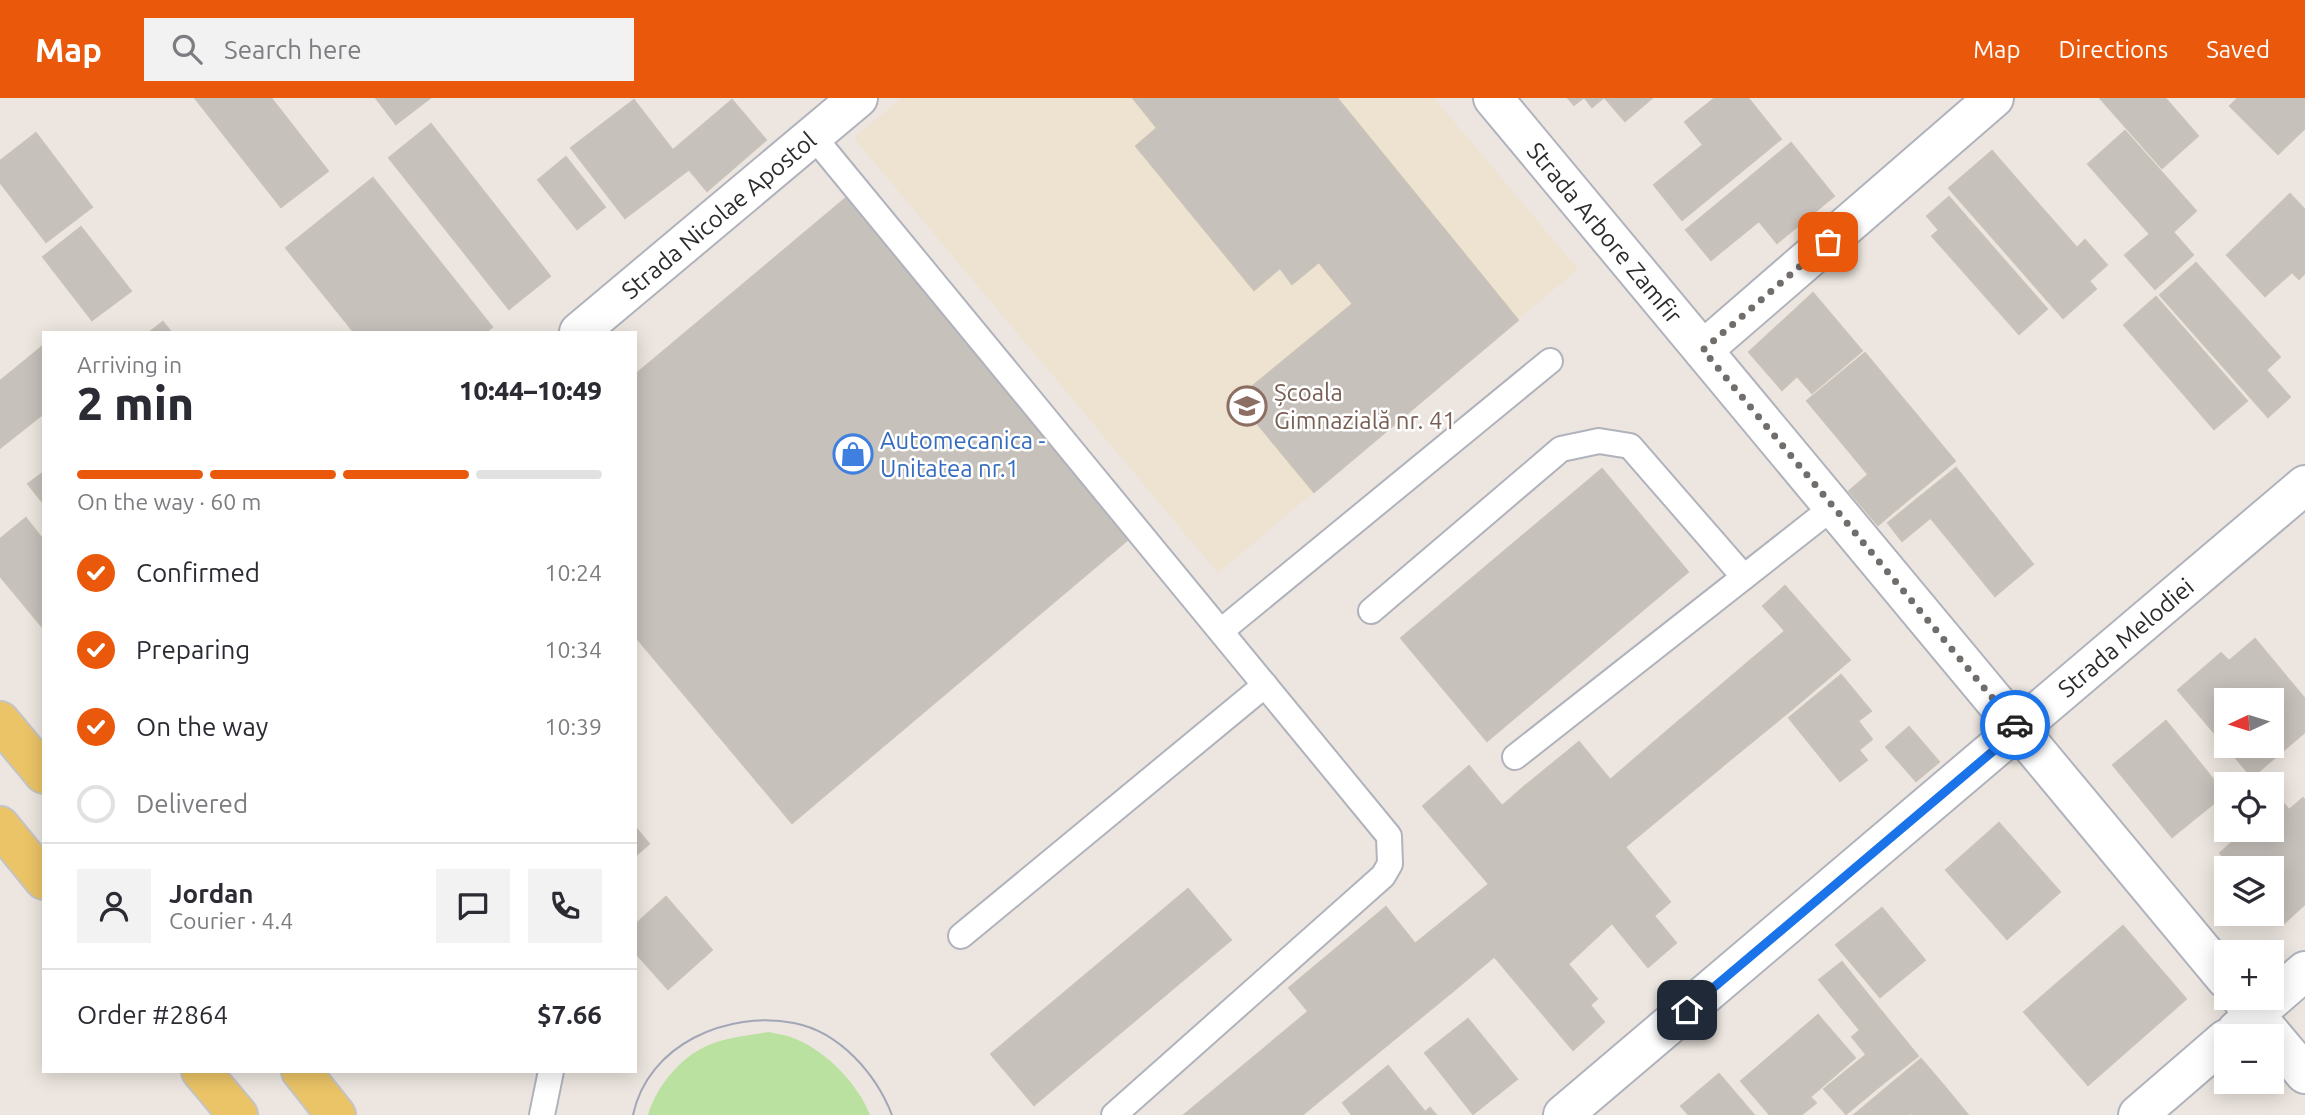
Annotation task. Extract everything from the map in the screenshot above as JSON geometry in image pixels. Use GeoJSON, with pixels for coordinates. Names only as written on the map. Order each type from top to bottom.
{"type":"FeatureCollection","features":[{"type":"Feature","properties":{"kind":"main road"},"geometry":{"type":"LineString","coordinates":[[0,721],[42,772]]}},
{"type":"Feature","properties":{"kind":"main road"},"geometry":{"type":"LineString","coordinates":[[0,826],[42,878]]}},
{"type":"Feature","properties":{"kind":"main road"},"geometry":{"type":"LineString","coordinates":[[203,1073],[238,1115]]}},
{"type":"Feature","properties":{"kind":"main road"},"geometry":{"type":"LineString","coordinates":[[302,1073],[336,1115]]}},
{"type":"Feature","properties":{"kind":"street","name":"Strada Nicolae Apostol"},"geometry":{"type":"LineString","coordinates":[[580,331],[858,98]]}},
{"type":"Feature","properties":{"kind":"street","name":"Strada Arbore Zamfir"},"geometry":{"type":"LineString","coordinates":[[1493,98],[2214,965]]}},
{"type":"Feature","properties":{"kind":"street"},"geometry":{"type":"LineString","coordinates":[[1703,350],[1994,98]]}},
{"type":"Feature","properties":{"kind":"street","name":"Strada Melodiei"},"geometry":{"type":"LineString","coordinates":[[1563,1115],[2305,485]]}},
{"type":"Feature","properties":{"kind":"street"},"geometry":{"type":"LineString","coordinates":[[2138,1115],[2238,1022],[2305,971]]}},
{"type":"Feature","properties":{"kind":"street"},"geometry":{"type":"LineString","coordinates":[[2238,1022],[2305,1074]]}},
{"type":"Feature","properties":{"kind":"lane"},"geometry":{"type":"LineString","coordinates":[[813,136],[1389,836],[1391,864],[1383,876],[1114,1115]]}},
{"type":"Feature","properties":{"kind":"lane"},"geometry":{"type":"LineString","coordinates":[[1221,631],[1550,361]]}},
{"type":"Feature","properties":{"kind":"lane"},"geometry":{"type":"LineString","coordinates":[[1371,611],[1561,449],[1599,440],[1630,446],[1744,577]]}},
{"type":"Feature","properties":{"kind":"lane"},"geometry":{"type":"LineString","coordinates":[[1515,757],[1833,507]]}},
{"type":"Feature","properties":{"kind":"lane"},"geometry":{"type":"LineString","coordinates":[[961,936],[1265,685]]}},
{"type":"Feature","properties":{"kind":"lane"},"geometry":{"type":"LineString","coordinates":[[542,1115],[551,1073]]}},
{"type":"Feature","properties":{"kind":"shaded area","name":"Școala Gimnazială nr. 41"},"geometry":{"type":"Polygon","coordinates":[[[902,98],[1434,98],[1578,269],[1218,573],[854,138],[902,98]]]}},
{"type":"Feature","properties":{"kind":"green space"},"geometry":{"type":"Polygon","coordinates":[[[769,1032],[796,1039],[830,1061],[858,1092],[870,1115],[648,1115],[665,1081],[692,1054],[721,1041],[769,1032]]]}},
{"type":"Feature","properties":{"kind":"building"},"geometry":{"type":"Polygon","coordinates":[[[195,98],[271,98],[328,171],[281,207],[195,98]]]}},
{"type":"Feature","properties":{"kind":"building"},"geometry":{"type":"Polygon","coordinates":[[[376,98],[430,98],[396,124],[376,98]]]}},
{"type":"Feature","properties":{"kind":"building"},"geometry":{"type":"Polygon","coordinates":[[[1133,98],[1337,98],[1444,229],[1353,304],[1319,262],[1292,284],[1280,268],[1254,290],[1136,146],[1157,128],[1133,98]]]}},
{"type":"Feature","properties":{"kind":"building"},"geometry":{"type":"Polygon","coordinates":[[[1568,98],[1583,98],[1574,105],[1568,98]]]}},
{"type":"Feature","properties":{"kind":"building"},"geometry":{"type":"Polygon","coordinates":[[[1585,98],[1603,98],[1592,107],[1585,98]]]}},
{"type":"Feature","properties":{"kind":"building"},"geometry":{"type":"Polygon","coordinates":[[[1605,98],[1652,98],[1625,121],[1605,98]]]}},
{"type":"Feature","properties":{"kind":"building"},"geometry":{"type":"Polygon","coordinates":[[[1715,98],[1748,98],[1781,139],[1682,220],[1654,185],[1703,145],[1685,122],[1715,98]]]}},
{"type":"Feature","properties":{"kind":"building"},"geometry":{"type":"Polygon","coordinates":[[[2100,98],[2165,98],[2198,136],[2162,168],[2100,98]]]}},
{"type":"Feature","properties":{"kind":"building"},"geometry":{"type":"Polygon","coordinates":[[[2238,98],[2305,98],[2305,128],[2278,154],[2230,106],[2238,98]]]}},
{"type":"Feature","properties":{"kind":"building"},"geometry":{"type":"Polygon","coordinates":[[[634,100],[688,170],[625,218],[571,148],[634,100]]]}},
{"type":"Feature","properties":{"kind":"building"},"geometry":{"type":"Polygon","coordinates":[[[732,100],[766,140],[707,191],[673,150],[732,100]]]}},
{"type":"Feature","properties":{"kind":"building"},"geometry":{"type":"Polygon","coordinates":[[[431,124],[550,276],[509,309],[389,158],[431,124]]]}},
{"type":"Feature","properties":{"kind":"building"},"geometry":{"type":"Polygon","coordinates":[[[2125,131],[2196,211],[2173,232],[2193,255],[2155,289],[2125,255],[2150,234],[2088,164],[2125,131]]]}},
{"type":"Feature","properties":{"kind":"building"},"geometry":{"type":"Polygon","coordinates":[[[36,133],[92,207],[46,242],[0,182],[0,161],[36,133]]]}},
{"type":"Feature","properties":{"kind":"building"},"geometry":{"type":"Polygon","coordinates":[[[1791,143],[1834,196],[1777,243],[1759,221],[1711,260],[1686,230],[1791,143]]]}},
{"type":"Feature","properties":{"kind":"building"},"geometry":{"type":"Polygon","coordinates":[[[1992,151],[2077,248],[2085,240],[2107,265],[2089,281],[2096,289],[2063,318],[1949,188],[1992,151]]]}},
{"type":"Feature","properties":{"kind":"building"},"geometry":{"type":"Polygon","coordinates":[[[566,157],[605,207],[577,229],[538,180],[566,157]]]}},
{"type":"Feature","properties":{"kind":"building"},"geometry":{"type":"Polygon","coordinates":[[[373,178],[492,327],[487,331],[353,331],[286,248],[373,178]]]}},
{"type":"Feature","properties":{"kind":"building","name":"Automecanica - Unitatea nr.1"},"geometry":{"type":"Polygon","coordinates":[[[852,193],[1137,532],[792,823],[637,638],[637,373],[852,193]]]}},
{"type":"Feature","properties":{"kind":"building"},"geometry":{"type":"Polygon","coordinates":[[[2290,194],[2305,210],[2305,273],[2299,279],[2292,272],[2265,296],[2227,255],[2290,194]]]}},
{"type":"Feature","properties":{"kind":"building"},"geometry":{"type":"Polygon","coordinates":[[[1949,197],[2047,309],[2019,334],[1932,236],[1939,230],[1927,216],[1949,197]]]}},
{"type":"Feature","properties":{"kind":"building"},"geometry":{"type":"Polygon","coordinates":[[[81,227],[131,291],[92,320],[43,257],[81,227]]]}},
{"type":"Feature","properties":{"kind":"building"},"geometry":{"type":"Polygon","coordinates":[[[1444,229],[1518,320],[1314,492],[1237,399],[1444,229]]]}},
{"type":"Feature","properties":{"kind":"building"},"geometry":{"type":"Polygon","coordinates":[[[2196,263],[2280,357],[2266,370],[2290,397],[2268,417],[2160,295],[2196,263]]]}},
{"type":"Feature","properties":{"kind":"building"},"geometry":{"type":"Polygon","coordinates":[[[1813,293],[1862,351],[1812,393],[1797,376],[1782,390],[1749,352],[1813,293]]]}},
{"type":"Feature","properties":{"kind":"building"},"geometry":{"type":"Polygon","coordinates":[[[2156,297],[2247,401],[2214,429],[2124,325],[2156,297]]]}},
{"type":"Feature","properties":{"kind":"building"},"geometry":{"type":"Polygon","coordinates":[[[163,322],[170,331],[151,331],[163,322]]]}},
{"type":"Feature","properties":{"kind":"building"},"geometry":{"type":"Polygon","coordinates":[[[42,347],[42,415],[0,448],[0,381],[42,347]]]}},
{"type":"Feature","properties":{"kind":"building"},"geometry":{"type":"Polygon","coordinates":[[[1865,353],[1955,461],[1897,509],[1807,401],[1865,353]]]}},
{"type":"Feature","properties":{"kind":"building"},"geometry":{"type":"Polygon","coordinates":[[[1956,468],[2033,564],[1995,596],[1916,500],[1956,468]]]}},
{"type":"Feature","properties":{"kind":"building"},"geometry":{"type":"Polygon","coordinates":[[[1602,469],[1688,572],[1487,741],[1401,638],[1602,469]]]}},
{"type":"Feature","properties":{"kind":"building"},"geometry":{"type":"Polygon","coordinates":[[[42,474],[42,502],[28,484],[42,474]]]}},
{"type":"Feature","properties":{"kind":"building"},"geometry":{"type":"Polygon","coordinates":[[[1868,475],[1897,509],[1878,525],[1849,491],[1868,475]]]}},
{"type":"Feature","properties":{"kind":"building"},"geometry":{"type":"Polygon","coordinates":[[[1916,500],[1930,518],[1902,541],[1888,523],[1916,500]]]}},
{"type":"Feature","properties":{"kind":"building"},"geometry":{"type":"Polygon","coordinates":[[[26,518],[42,538],[42,627],[0,576],[0,539],[26,518]]]}},
{"type":"Feature","properties":{"kind":"building"},"geometry":{"type":"Polygon","coordinates":[[[1785,586],[1850,660],[1792,709],[1752,659],[1785,631],[1763,606],[1785,586]]]}},
{"type":"Feature","properties":{"kind":"building"},"geometry":{"type":"Polygon","coordinates":[[[2255,639],[2305,699],[2305,732],[2284,750],[2284,688],[2214,688],[2214,732],[2178,690],[2221,653],[2229,661],[2255,639]]]}},
{"type":"Feature","properties":{"kind":"building"},"geometry":{"type":"Polygon","coordinates":[[[1752,659],[1792,709],[1720,768],[1680,720],[1752,659]]]}},
{"type":"Feature","properties":{"kind":"building"},"geometry":{"type":"Polygon","coordinates":[[[1841,675],[1871,711],[1858,721],[1872,739],[1859,750],[1867,760],[1840,781],[1789,718],[1841,675]]]}},
{"type":"Feature","properties":{"kind":"building"},"geometry":{"type":"Polygon","coordinates":[[[1680,720],[1720,768],[1649,827],[1610,780],[1680,720]]]}},
{"type":"Feature","properties":{"kind":"building"},"geometry":{"type":"Polygon","coordinates":[[[2166,721],[2214,780],[2214,803],[2172,837],[2113,765],[2166,721]]]}},
{"type":"Feature","properties":{"kind":"building"},"geometry":{"type":"Polygon","coordinates":[[[1909,727],[1939,762],[1916,781],[1886,747],[1909,727]]]}},
{"type":"Feature","properties":{"kind":"building"},"geometry":{"type":"Polygon","coordinates":[[[1579,742],[1649,827],[1596,871],[1525,786],[1579,742]]]}},
{"type":"Feature","properties":{"kind":"building"},"geometry":{"type":"Polygon","coordinates":[[[2236,758],[2274,758],[2258,772],[2248,772],[2236,758]]]}},
{"type":"Feature","properties":{"kind":"building"},"geometry":{"type":"Polygon","coordinates":[[[1469,766],[1502,806],[1525,786],[1596,871],[1453,991],[1415,944],[1489,884],[1423,806],[1469,766]]]}},
{"type":"Feature","properties":{"kind":"building"},"geometry":{"type":"Polygon","coordinates":[[[2303,798],[2305,801],[2305,904],[2284,923],[2284,856],[2223,856],[2220,853],[2232,842],[2284,842],[2284,804],[2289,810],[2303,798]]]}},
{"type":"Feature","properties":{"kind":"building"},"geometry":{"type":"Polygon","coordinates":[[[1999,823],[2060,892],[2007,939],[1946,870],[1999,823]]]}},
{"type":"Feature","properties":{"kind":"building"},"geometry":{"type":"Polygon","coordinates":[[[637,829],[649,844],[637,854],[637,829]]]}},
{"type":"Feature","properties":{"kind":"building"},"geometry":{"type":"Polygon","coordinates":[[[1625,847],[1670,902],[1654,916],[1676,943],[1648,967],[1580,884],[1625,847]]]}},
{"type":"Feature","properties":{"kind":"building"},"geometry":{"type":"Polygon","coordinates":[[[1580,884],[1611,924],[1568,964],[1597,999],[1590,1005],[1604,1022],[1573,1050],[1494,956],[1580,884]]]}},
{"type":"Feature","properties":{"kind":"building"},"geometry":{"type":"Polygon","coordinates":[[[1188,889],[1231,940],[1034,1105],[991,1054],[1188,889]]]}},
{"type":"Feature","properties":{"kind":"building"},"geometry":{"type":"Polygon","coordinates":[[[666,897],[712,950],[668,989],[637,954],[637,923],[666,897]]]}},
{"type":"Feature","properties":{"kind":"building"},"geometry":{"type":"Polygon","coordinates":[[[1386,907],[1405,931],[1308,1011],[1289,988],[1386,907]]]}},
{"type":"Feature","properties":{"kind":"building"},"geometry":{"type":"Polygon","coordinates":[[[1882,908],[1925,960],[1880,997],[1836,945],[1882,908]]]}},
{"type":"Feature","properties":{"kind":"building"},"geometry":{"type":"Polygon","coordinates":[[[2123,926],[2186,999],[2088,1085],[2024,1012],[2123,926]]]}},
{"type":"Feature","properties":{"kind":"building"},"geometry":{"type":"Polygon","coordinates":[[[1405,931],[1453,991],[1302,1115],[1184,1115],[1405,931]]]}},
{"type":"Feature","properties":{"kind":"building"},"geometry":{"type":"Polygon","coordinates":[[[1842,962],[1882,1012],[1860,1030],[1819,980],[1842,962]]]}},
{"type":"Feature","properties":{"kind":"building"},"geometry":{"type":"Polygon","coordinates":[[[1882,1012],[1918,1056],[1887,1080],[1852,1037],[1882,1012]]]}},
{"type":"Feature","properties":{"kind":"building"},"geometry":{"type":"Polygon","coordinates":[[[1818,1015],[1855,1058],[1810,1097],[1816,1103],[1801,1115],[1770,1115],[1741,1081],[1818,1015]]]}},
{"type":"Feature","properties":{"kind":"building"},"geometry":{"type":"Polygon","coordinates":[[[1468,1019],[1517,1079],[1473,1114],[1425,1053],[1468,1019]]]}},
{"type":"Feature","properties":{"kind":"building"},"geometry":{"type":"Polygon","coordinates":[[[1866,1055],[1887,1080],[1846,1114],[1824,1089],[1866,1055]]]}},
{"type":"Feature","properties":{"kind":"building"},"geometry":{"type":"Polygon","coordinates":[[[1921,1059],[1944,1086],[1909,1115],[1854,1115],[1921,1059]]]}},
{"type":"Feature","properties":{"kind":"building"},"geometry":{"type":"Polygon","coordinates":[[[1388,1066],[1425,1112],[1430,1108],[1436,1115],[1352,1115],[1343,1103],[1388,1066]]]}},
{"type":"Feature","properties":{"kind":"building"},"geometry":{"type":"Polygon","coordinates":[[[1719,1074],[1754,1115],[1689,1115],[1681,1106],[1719,1074]]]}},
{"type":"Feature","properties":{"kind":"building"},"geometry":{"type":"Polygon","coordinates":[[[1944,1086],[1968,1115],[1913,1115],[1912,1113],[1944,1086]]]}},
{"type":"Feature","properties":{"kind":"tram line"},"geometry":{"type":"LineString","coordinates":[[633,1115],[642,1090],[655,1069],[673,1051],[718,1028],[769,1020],[811,1028],[841,1045],[866,1070],[892,1115]]}},
{"type":"Feature","properties":{"kind":"way so far"},"geometry":{"type":"LineString","coordinates":[[1828,242],[1703,350],[2015,725]]}},
{"type":"Feature","properties":{"kind":"place","name":"Școala Gimnazială nr. 41"},"geometry":{"type":"Point","coordinates":[1247,406]}},
{"type":"Feature","properties":{"kind":"place","name":"Automecanica - Unitatea nr.1"},"geometry":{"type":"Point","coordinates":[853,454]}},
{"type":"Feature","properties":{"kind":"route"},"geometry":{"type":"LineString","coordinates":[[1687,1010],[2018,730],[2015,725]]}}]}
